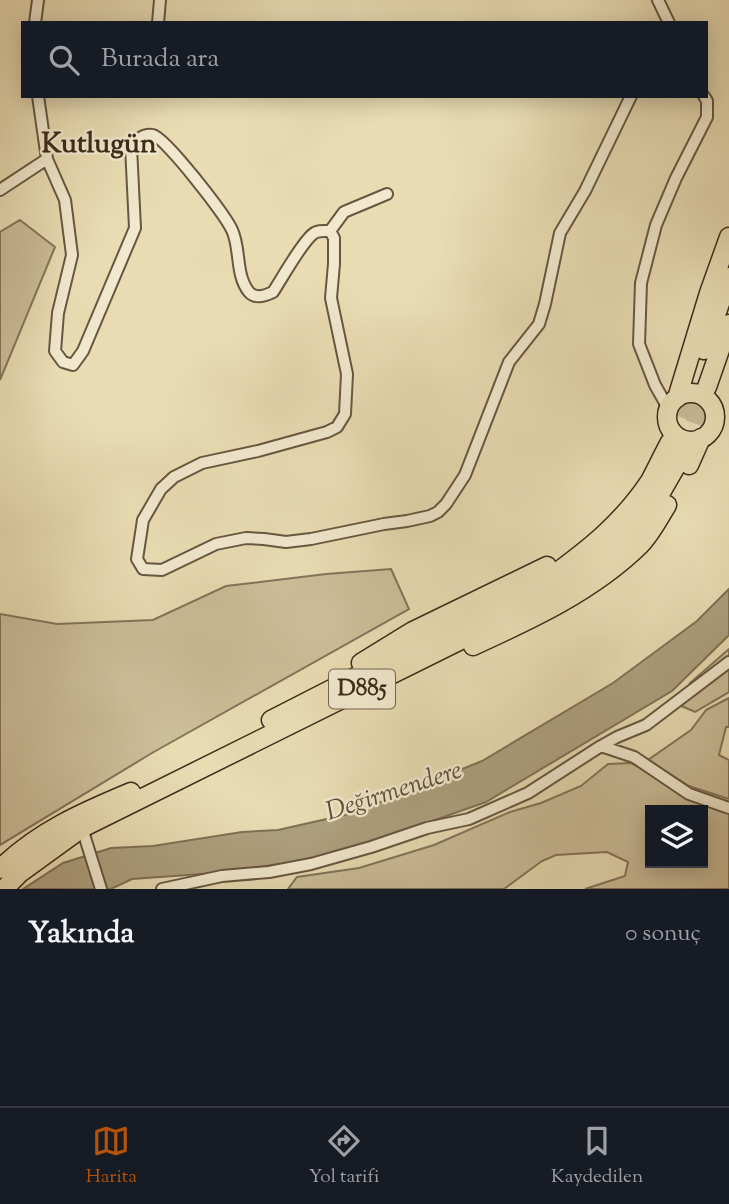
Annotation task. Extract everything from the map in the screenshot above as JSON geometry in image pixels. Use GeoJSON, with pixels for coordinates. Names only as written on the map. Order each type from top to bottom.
{"type":"FeatureCollection","features":[{"type":"Feature","properties":{"kind":"highway"},"geometry":{"type":"LineString","coordinates":[[678,427],[709,293],[729,237]]}},
{"type":"Feature","properties":{"kind":"highway"},"geometry":{"type":"LineString","coordinates":[[729,277],[700,384],[729,324]]}},
{"type":"Feature","properties":{"kind":"highway"},"geometry":{"type":"LineString","coordinates":[[711,405],[729,350]]}},
{"type":"Feature","properties":{"kind":"highway"},"geometry":{"type":"LineString","coordinates":[[0,869],[33,840],[76,816],[140,788],[289,711],[413,631],[547,566],[580,543],[628,497],[678,427],[689,393],[707,400],[711,405],[714,417],[710,430],[678,427]]}},
{"type":"Feature","properties":{"kind":"highway","name":"D885"},"geometry":{"type":"LineString","coordinates":[[4,889],[20,873],[84,832],[479,631],[590,567],[633,531],[652,508],[678,427]]}},
{"type":"Feature","properties":{"kind":"street"},"geometry":{"type":"LineString","coordinates":[[35,21],[38,0]]}},
{"type":"Feature","properties":{"kind":"street"},"geometry":{"type":"LineString","coordinates":[[158,21],[160,0]]}},
{"type":"Feature","properties":{"kind":"street"},"geometry":{"type":"LineString","coordinates":[[658,0],[668,21]]}},
{"type":"Feature","properties":{"kind":"street"},"geometry":{"type":"LineString","coordinates":[[38,98],[47,159],[65,200],[72,255],[58,313],[55,351],[63,362],[73,365],[83,351],[135,228],[131,147],[139,138],[150,134],[160,137],[190,171],[232,229],[242,279],[249,294],[256,297],[273,292],[312,234],[321,230],[330,231]]}},
{"type":"Feature","properties":{"kind":"street"},"geometry":{"type":"LineString","coordinates":[[330,231],[334,238],[331,298],[347,374],[345,414],[337,427],[327,432],[202,463],[174,477],[161,489],[143,520],[137,559],[143,569],[162,570],[216,544],[246,538],[286,542],[311,539],[407,521],[438,512],[465,475],[509,362],[538,324],[545,304],[560,233],[586,191],[630,98]]}},
{"type":"Feature","properties":{"kind":"street"},"geometry":{"type":"LineString","coordinates":[[678,427],[655,385],[639,344],[641,283],[656,225],[676,177],[707,117],[705,98]]}},
{"type":"Feature","properties":{"kind":"street"},"geometry":{"type":"LineString","coordinates":[[0,190],[47,159]]}},
{"type":"Feature","properties":{"kind":"street"},"geometry":{"type":"LineString","coordinates":[[330,231],[344,212],[387,194]]}},
{"type":"Feature","properties":{"kind":"street"},"geometry":{"type":"LineString","coordinates":[[162,889],[222,876],[269,872],[311,864],[427,828],[469,819],[528,793],[601,746],[646,725],[729,662]]}},
{"type":"Feature","properties":{"kind":"street"},"geometry":{"type":"LineString","coordinates":[[601,746],[635,757],[689,794],[729,808]]}},
{"type":"Feature","properties":{"kind":"street"},"geometry":{"type":"LineString","coordinates":[[84,832],[101,889]]}},
{"type":"Feature","properties":{"kind":"shaded area"},"geometry":{"type":"Polygon","coordinates":[[[20,220],[55,247],[0,380],[0,232],[20,220]]]}},
{"type":"Feature","properties":{"kind":"shaded area"},"geometry":{"type":"Polygon","coordinates":[[[391,569],[409,609],[152,753],[0,845],[0,614],[57,624],[153,620],[226,586],[391,569]]]}},
{"type":"Feature","properties":{"kind":"shaded area","name":"Değirmendere"},"geometry":{"type":"Polygon","coordinates":[[[729,589],[729,635],[672,691],[486,802],[330,857],[216,873],[132,879],[111,889],[23,889],[63,863],[111,848],[153,846],[242,832],[278,830],[353,813],[482,761],[613,683],[697,621],[729,589]]]}},
{"type":"Feature","properties":{"kind":"shaded area"},"geometry":{"type":"Polygon","coordinates":[[[729,649],[729,692],[695,712],[679,705],[690,683],[729,649]]]}},
{"type":"Feature","properties":{"kind":"shaded area"},"geometry":{"type":"Polygon","coordinates":[[[729,698],[729,727],[726,727],[719,755],[729,760],[729,799],[689,786],[648,760],[691,730],[706,710],[729,698]]]}},
{"type":"Feature","properties":{"kind":"shaded area"},"geometry":{"type":"Polygon","coordinates":[[[631,763],[729,812],[729,889],[585,889],[625,876],[628,862],[607,852],[556,855],[542,861],[504,889],[288,889],[297,877],[359,868],[434,845],[510,812],[541,803],[581,786],[608,764],[631,763]]]}},
{"type":"Feature","properties":{"kind":"tunnel"},"geometry":{"type":"LineString","coordinates":[[670,442],[693,381]]}},
{"type":"Feature","properties":{"kind":"tunnel"},"geometry":{"type":"LineString","coordinates":[[686,449],[707,387]]}},
{"type":"Feature","properties":{"kind":"district","name":"Kutlugün"},"geometry":{"type":"Point","coordinates":[99,145]}}]}
